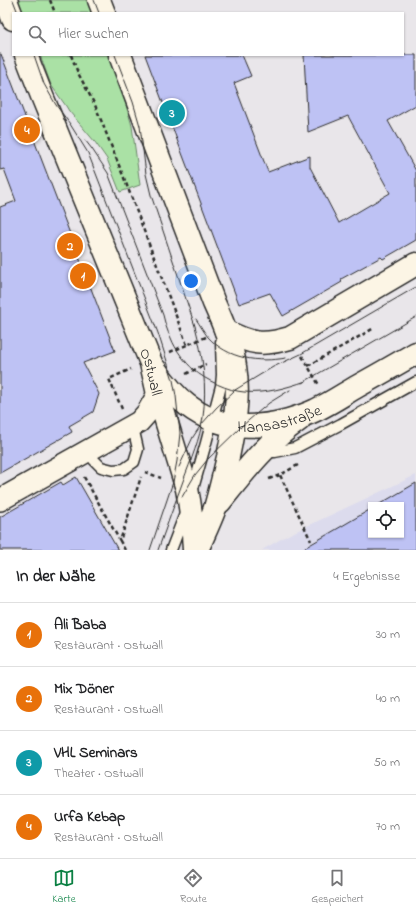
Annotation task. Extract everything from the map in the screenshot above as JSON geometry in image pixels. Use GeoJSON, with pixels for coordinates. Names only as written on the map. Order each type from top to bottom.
{"type":"FeatureCollection","features":[{"type":"Feature","properties":{"kind":"street"},"geometry":{"type":"LineString","coordinates":[[6,0],[12,16]]}},
{"type":"Feature","properties":{"kind":"street"},"geometry":{"type":"LineString","coordinates":[[99,0],[104,12]]}},
{"type":"Feature","properties":{"kind":"street","name":"Ostwall"},"geometry":{"type":"LineString","coordinates":[[26,56],[150,362]]}},
{"type":"Feature","properties":{"kind":"street"},"geometry":{"type":"LineString","coordinates":[[120,56],[226,331],[235,368],[236,389],[234,426],[224,473],[215,509],[196,550]]}},
{"type":"Feature","properties":{"kind":"street"},"geometry":{"type":"LineString","coordinates":[[226,331],[245,340],[264,343],[277,342],[290,338],[416,264]]}},
{"type":"Feature","properties":{"kind":"street","name":"Hansastraße"},"geometry":{"type":"LineString","coordinates":[[150,362],[162,389],[176,396],[203,416],[234,426],[260,426],[297,418],[316,410],[416,352]]}},
{"type":"Feature","properties":{"kind":"street"},"geometry":{"type":"LineString","coordinates":[[0,500],[139,422],[147,413],[162,389]]}},
{"type":"Feature","properties":{"kind":"street","name":"Ostwall"},"geometry":{"type":"LineString","coordinates":[[162,389],[190,502],[196,550]]}},
{"type":"Feature","properties":{"kind":"street"},"geometry":{"type":"LineString","coordinates":[[215,509],[243,473],[262,452],[282,433],[316,410]]}},
{"type":"Feature","properties":{"kind":"lane"},"geometry":{"type":"LineString","coordinates":[[171,550],[190,502],[221,386],[222,357],[220,333],[214,302]]}},
{"type":"Feature","properties":{"kind":"lane"},"geometry":{"type":"LineString","coordinates":[[262,452],[275,452],[295,448],[416,382]]}},
{"type":"Feature","properties":{"kind":"lane"},"geometry":{"type":"LineString","coordinates":[[82,455],[94,460],[101,467],[113,470],[124,469],[134,462],[138,449],[135,436],[130,428]]}},
{"type":"Feature","properties":{"kind":"path"},"geometry":{"type":"LineString","coordinates":[[50,0],[55,12]]}},
{"type":"Feature","properties":{"kind":"path"},"geometry":{"type":"LineString","coordinates":[[71,56],[78,73],[95,105],[187,345]]}},
{"type":"Feature","properties":{"kind":"path"},"geometry":{"type":"LineString","coordinates":[[318,384],[307,365],[374,328]]}},
{"type":"Feature","properties":{"kind":"path"},"geometry":{"type":"LineString","coordinates":[[162,389],[222,357]]}},
{"type":"Feature","properties":{"kind":"path"},"geometry":{"type":"LineString","coordinates":[[130,428],[108,379],[150,362]]}},
{"type":"Feature","properties":{"kind":"path"},"geometry":{"type":"LineString","coordinates":[[82,455],[125,550]]}},
{"type":"Feature","properties":{"kind":"path"},"geometry":{"type":"LineString","coordinates":[[300,464],[280,475],[311,540]]}},
{"type":"Feature","properties":{"kind":"path"},"geometry":{"type":"LineString","coordinates":[[120,541],[142,472]]}},
{"type":"Feature","properties":{"kind":"shaded area"},"geometry":{"type":"Polygon","coordinates":[[[416,475],[416,550],[262,550],[288,535],[416,475]]]}},
{"type":"Feature","properties":{"kind":"green space"},"geometry":{"type":"Polygon","coordinates":[[[18,0],[88,0],[93,12],[23,12],[18,0]]]}},
{"type":"Feature","properties":{"kind":"green space"},"geometry":{"type":"Polygon","coordinates":[[[40,56],[109,56],[120,84],[132,126],[140,185],[120,192],[107,159],[69,111],[51,85],[40,56]]]}},
{"type":"Feature","properties":{"kind":"building"},"geometry":{"type":"Polygon","coordinates":[[[0,54],[115,351],[83,363],[99,394],[93,412],[69,426],[72,432],[0,473],[0,207],[16,201],[4,169],[0,170],[0,54]]]}},
{"type":"Feature","properties":{"kind":"building"},"geometry":{"type":"Polygon","coordinates":[[[416,55],[416,105],[388,121],[416,171],[416,240],[383,259],[381,257],[341,279],[342,282],[283,316],[270,293],[239,304],[145,56],[242,56],[251,76],[234,83],[268,172],[310,156],[310,167],[339,223],[390,193],[348,116],[308,132],[304,56],[416,55]]]}},
{"type":"Feature","properties":{"kind":"building"},"geometry":{"type":"Polygon","coordinates":[[[76,477],[118,550],[0,550],[0,517],[61,482],[63,485],[76,477]]]}},
{"type":"Feature","properties":{"kind":"building"},"geometry":{"type":"Polygon","coordinates":[[[416,483],[416,550],[301,550],[368,511],[368,538],[404,538],[404,502],[383,502],[416,483]]]}},
{"type":"Feature","properties":{"kind":"tram line"},"geometry":{"type":"LineString","coordinates":[[13,0],[18,12]]}},
{"type":"Feature","properties":{"kind":"tram line"},"geometry":{"type":"LineString","coordinates":[[94,0],[99,12]]}},
{"type":"Feature","properties":{"kind":"tram line"},"geometry":{"type":"LineString","coordinates":[[34,56],[44,84],[88,153],[158,333],[173,380],[180,433],[177,461],[173,482],[150,550]]}},
{"type":"Feature","properties":{"kind":"tram line"},"geometry":{"type":"LineString","coordinates":[[115,56],[133,102],[140,126],[146,174],[151,195],[195,326],[204,371],[205,394],[200,433],[158,550]]}},
{"type":"Feature","properties":{"kind":"tram line"},"geometry":{"type":"LineString","coordinates":[[85,140],[108,173],[163,315],[168,333],[187,363],[199,374],[211,381],[238,391],[268,391],[306,381]]}},
{"type":"Feature","properties":{"kind":"tram line"},"geometry":{"type":"LineString","coordinates":[[179,467],[193,437],[201,425],[235,390],[273,367],[301,354],[416,287]]}},
{"type":"Feature","properties":{"kind":"tram line"},"geometry":{"type":"LineString","coordinates":[[302,383],[416,317]]}},
{"type":"Feature","properties":{"kind":"tram line"},"geometry":{"type":"LineString","coordinates":[[196,319],[208,337],[216,344],[234,355],[244,358],[265,360],[286,358]]}},
{"type":"Feature","properties":{"kind":"tram line"},"geometry":{"type":"LineString","coordinates":[[182,497],[195,475],[208,459],[242,426],[269,403],[290,390]]}},
{"type":"Feature","properties":{"kind":"place","name":"VHL Seminars"},"geometry":{"type":"Point","coordinates":[172,113]}},
{"type":"Feature","properties":{"kind":"place","name":"Urfa Kebap"},"geometry":{"type":"Point","coordinates":[27,130]}},
{"type":"Feature","properties":{"kind":"place","name":"Mix Döner"},"geometry":{"type":"Point","coordinates":[70,246]}},
{"type":"Feature","properties":{"kind":"place","name":"Ali Baba"},"geometry":{"type":"Point","coordinates":[83,276]}}]}
